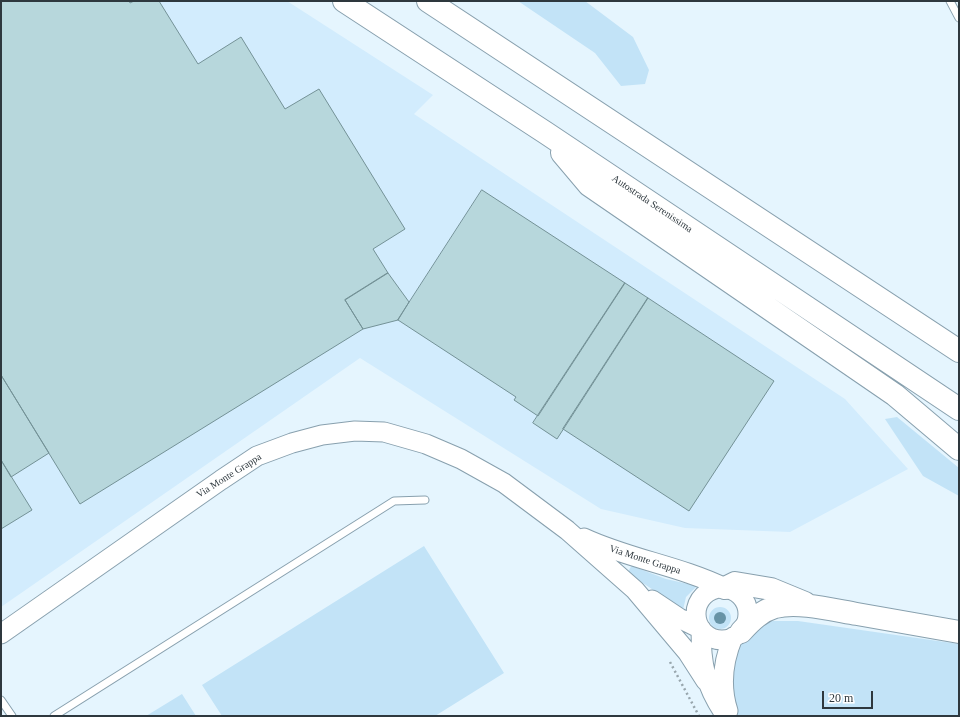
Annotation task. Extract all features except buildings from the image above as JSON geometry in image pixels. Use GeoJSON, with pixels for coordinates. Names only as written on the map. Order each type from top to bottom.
{"type":"FeatureCollection","features":[{"type":"Feature","properties":{"kind":"main road","name":"Autostrada Serenissima"},"geometry":{"type":"LineString","coordinates":[[344,1],[546,133],[959,409]]}},
{"type":"Feature","properties":{"kind":"main road"},"geometry":{"type":"LineString","coordinates":[[428,1],[959,351]]}},
{"type":"Feature","properties":{"kind":"main road"},"geometry":{"type":"LineString","coordinates":[[546,133],[589,185],[895,395],[959,449]]}},
{"type":"Feature","properties":{"kind":"main road"},"geometry":{"type":"LineString","coordinates":[[724,588],[735,583],[771,589],[816,607]]}},
{"type":"Feature","properties":{"kind":"main road"},"geometry":{"type":"LineString","coordinates":[[737,634],[754,619],[768,610],[786,606],[816,607],[959,632]]}},
{"type":"Feature","properties":{"kind":"street","name":"Via Monte Grappa"},"geometry":{"type":"LineString","coordinates":[[1,634],[257,456],[292,443],[322,435],[355,431],[384,432],[426,444],[461,459],[504,483],[567,530],[635,590],[688,653],[726,716]]}},
{"type":"Feature","properties":{"kind":"street","name":"Via Monte Grappa"},"geometry":{"type":"LineString","coordinates":[[567,530],[598,544],[638,559],[712,582],[724,588]]}},
{"type":"Feature","properties":{"kind":"street"},"geometry":{"type":"LineString","coordinates":[[730,716],[725,697],[724,672],[726,653],[737,634],[747,622],[748,610],[740,595],[735,592],[724,588],[716,588],[708,592],[700,601],[696,613],[697,621],[701,629],[716,639],[728,639],[737,634]]}},
{"type":"Feature","properties":{"kind":"street","name":"Via Monte Grappa"},"geometry":{"type":"LineString","coordinates":[[635,590],[679,618],[701,629]]}},
{"type":"Feature","properties":{"kind":"street"},"geometry":{"type":"LineString","coordinates":[[701,629],[702,654],[706,681]]}},
{"type":"Feature","properties":{"kind":"lane"},"geometry":{"type":"LineString","coordinates":[[950,1],[959,18]]}},
{"type":"Feature","properties":{"kind":"lane"},"geometry":{"type":"LineString","coordinates":[[54,716],[394,501],[425,500]]}},
{"type":"Feature","properties":{"kind":"lane"},"geometry":{"type":"LineString","coordinates":[[1,700],[12,716]]}},
{"type":"Feature","properties":{"kind":"path"},"geometry":{"type":"LineString","coordinates":[[668,657],[699,716]]}},
{"type":"Feature","properties":{"kind":"shaded area"},"geometry":{"type":"Polygon","coordinates":[[[1,1],[287,1],[433,95],[414,114],[845,399],[908,469],[790,532],[685,528],[601,509],[360,358],[1,607],[1,1]]]}},
{"type":"Feature","properties":{"kind":"shaded area"},"geometry":{"type":"Polygon","coordinates":[[[518,1],[585,1],[633,37],[649,70],[645,84],[621,86],[595,53],[518,1]]]}},
{"type":"Feature","properties":{"kind":"shaded area"},"geometry":{"type":"Polygon","coordinates":[[[897,417],[959,468],[959,496],[923,476],[885,419],[897,417]]]}},
{"type":"Feature","properties":{"kind":"shaded area"},"geometry":{"type":"Polygon","coordinates":[[[424,546],[504,673],[435,716],[222,716],[202,685],[424,546]]]}},
{"type":"Feature","properties":{"kind":"shaded area"},"geometry":{"type":"Polygon","coordinates":[[[632,566],[666,579],[697,586],[686,597],[683,610],[628,573],[632,566]]]}},
{"type":"Feature","properties":{"kind":"shaded area"},"geometry":{"type":"Polygon","coordinates":[[[716,607],[724,607],[731,614],[731,622],[724,629],[716,629],[709,622],[709,614],[716,607]]]}},
{"type":"Feature","properties":{"kind":"shaded area"},"geometry":{"type":"Polygon","coordinates":[[[768,621],[798,621],[959,644],[959,716],[738,716],[730,680],[740,640],[768,621]]]}},
{"type":"Feature","properties":{"kind":"shaded area"},"geometry":{"type":"Polygon","coordinates":[[[182,694],[196,716],[146,716],[182,694]]]}}]}
